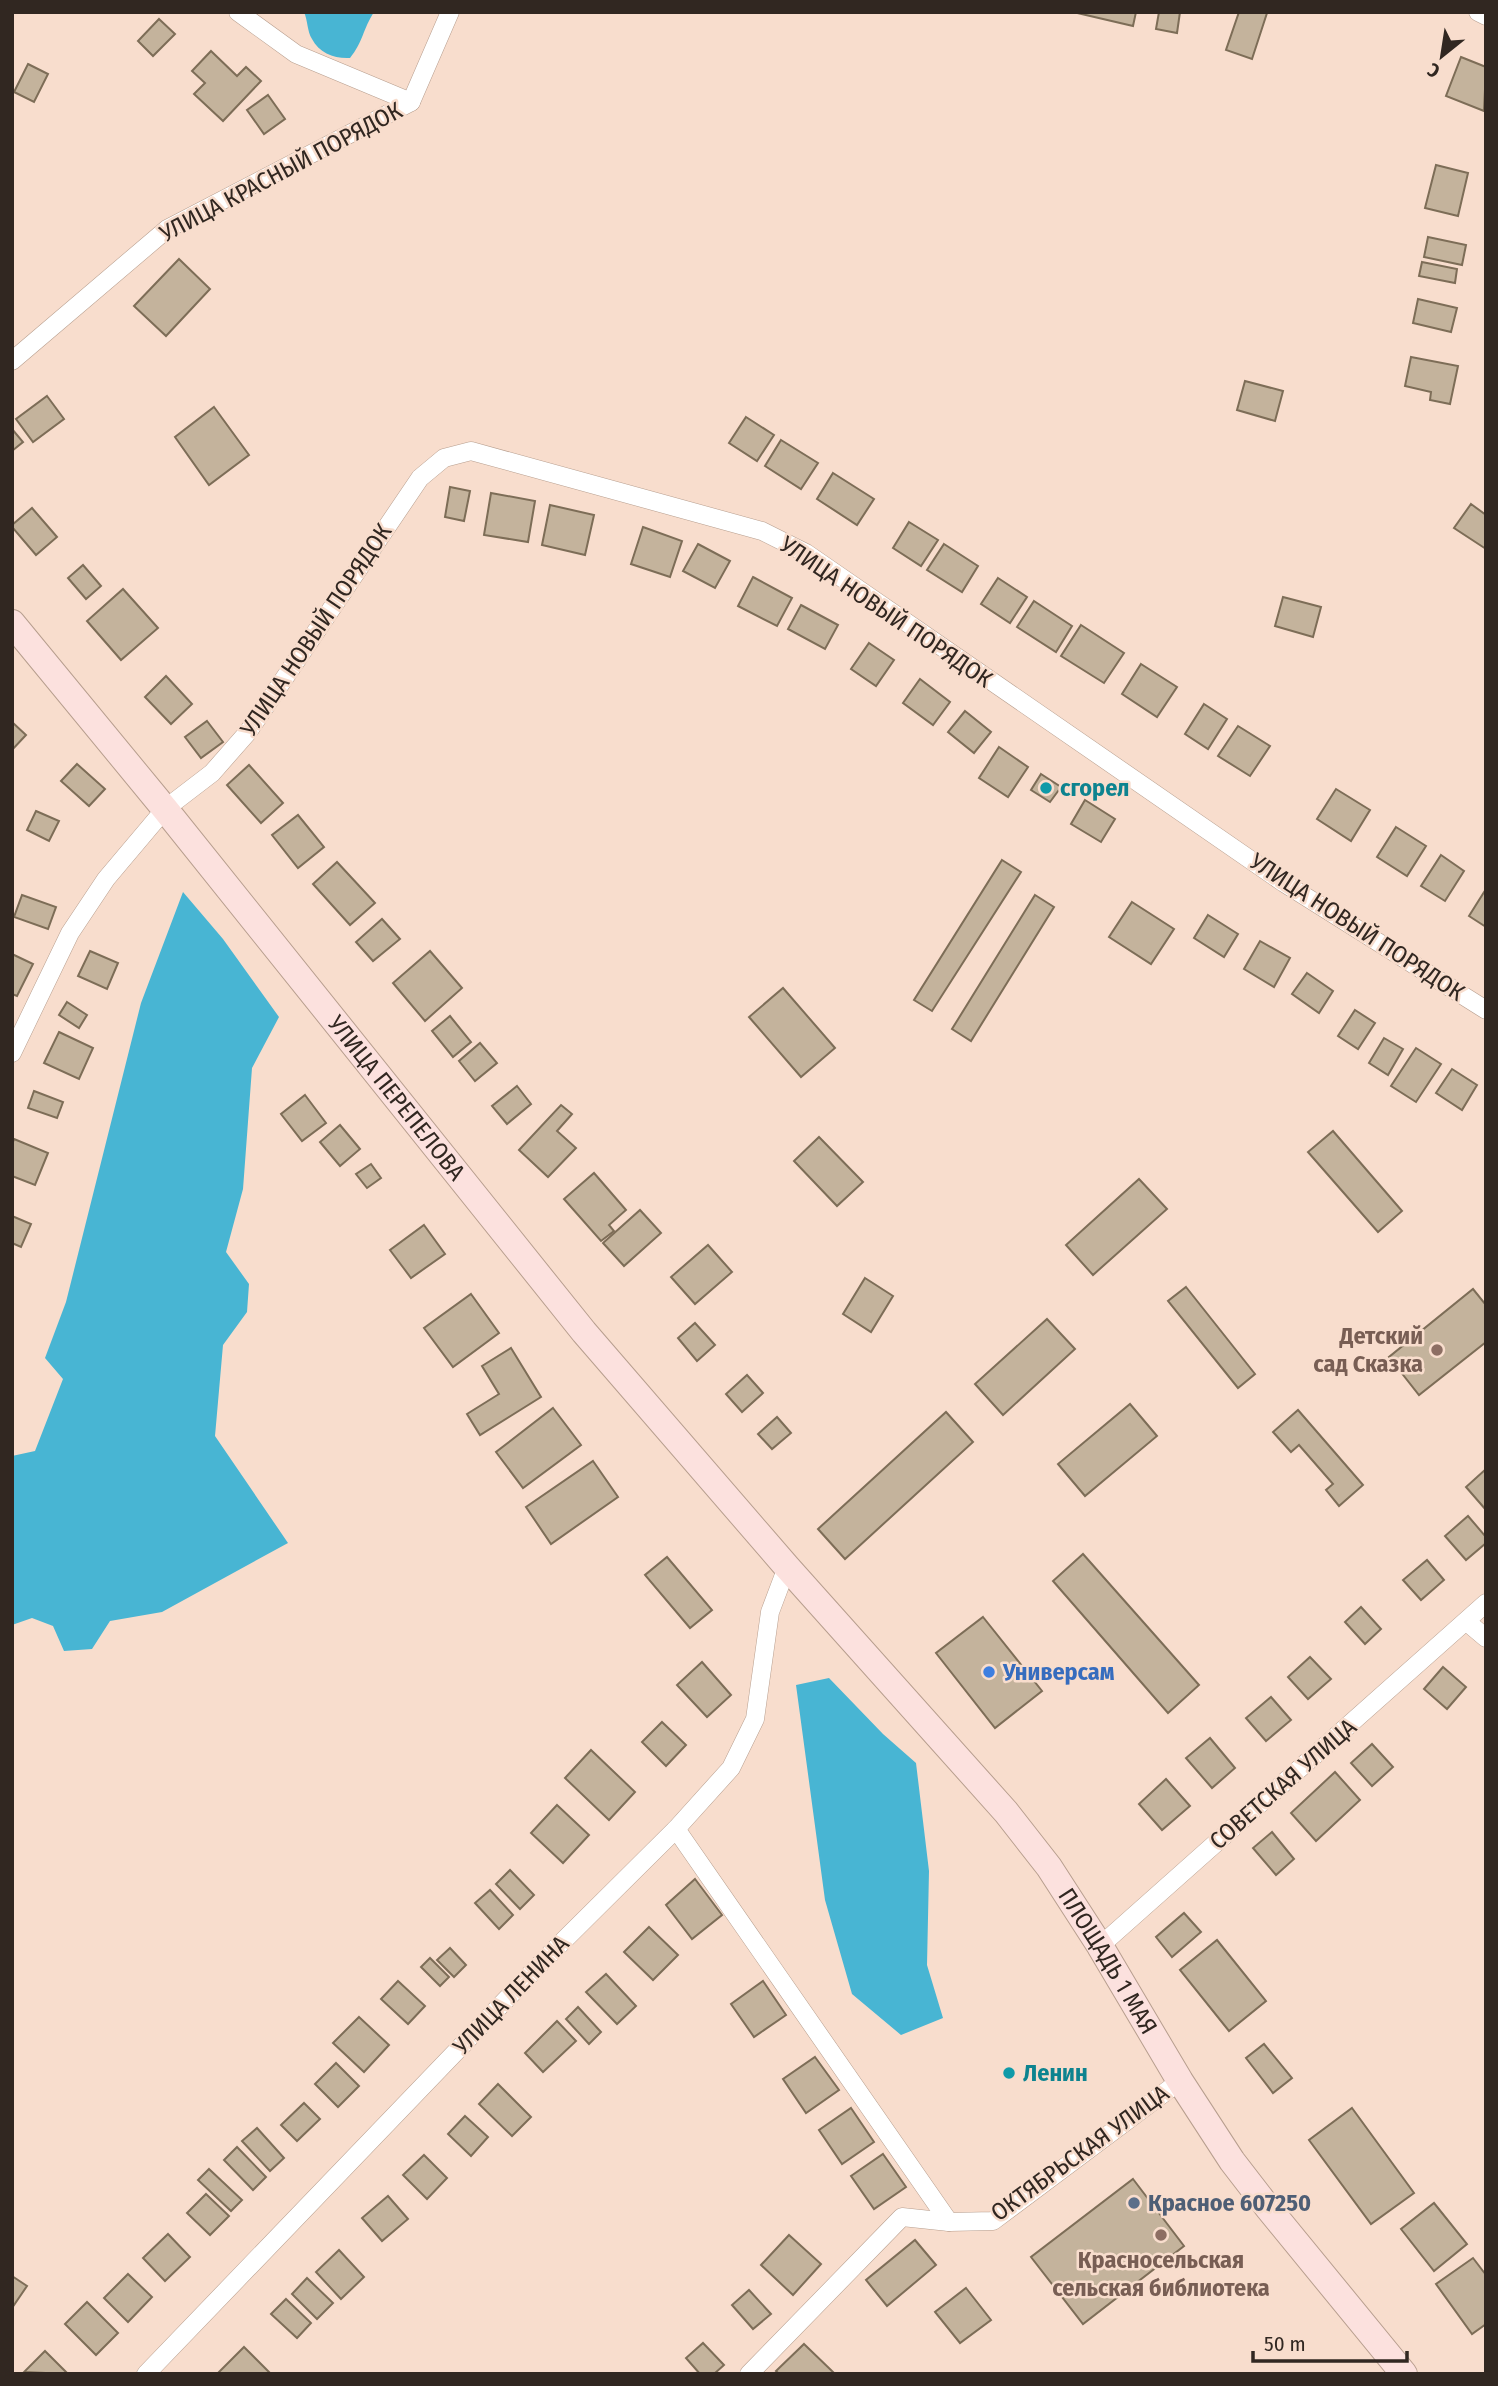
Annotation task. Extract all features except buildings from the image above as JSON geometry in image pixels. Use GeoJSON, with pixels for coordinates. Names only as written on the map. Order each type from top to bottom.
{"type":"FeatureCollection","features":[{"type":"Feature","properties":{"kind":"street"},"geometry":{"type":"LineString","coordinates":[[238,12],[296,54],[411,102]]}},
{"type":"Feature","properties":{"kind":"street","name":"УЛИЦА КРАСНЫЙ ПОРЯДОК"},"geometry":{"type":"LineString","coordinates":[[12,361],[167,229],[411,102],[450,12]]}},
{"type":"Feature","properties":{"kind":"street"},"geometry":{"type":"LineString","coordinates":[[1478,12],[1486,16]]}},
{"type":"Feature","properties":{"kind":"street","name":"УЛИЦА НОВЫЙ ПОРЯДОК"},"geometry":{"type":"LineString","coordinates":[[12,1053],[70,933],[106,879],[165,809],[212,773],[248,732],[420,478],[444,458],[471,452],[762,531],[806,553],[1284,883],[1486,1010]]}},
{"type":"Feature","properties":{"kind":"street","name":"УЛИЦА ПЕРЕПЕЛОВА"},"geometry":{"type":"LineString","coordinates":[[12,624],[165,809],[584,1332],[787,1567]]}},
{"type":"Feature","properties":{"kind":"street","name":"УЛИЦА ЛЕНИНА"},"geometry":{"type":"LineString","coordinates":[[146,2374],[528,1977],[676,1829],[730,1768],[755,1719],[770,1612],[787,1567]]}},
{"type":"Feature","properties":{"kind":"street","name":"ПЛОЩАДЬ 1 МАЯ"},"geometry":{"type":"LineString","coordinates":[[787,1567],[1006,1812],[1049,1867],[1232,2161],[1404,2374]]}},
{"type":"Feature","properties":{"kind":"street","name":"СОВЕТСКАЯ УЛИЦА"},"geometry":{"type":"LineString","coordinates":[[1100,1946],[1467,1622],[1486,1602]]}},
{"type":"Feature","properties":{"kind":"street"},"geometry":{"type":"LineString","coordinates":[[1467,1622],[1486,1638]]}},
{"type":"Feature","properties":{"kind":"street"},"geometry":{"type":"LineString","coordinates":[[676,1829],[949,2222]]}},
{"type":"Feature","properties":{"kind":"street","name":"ОКТЯБРЬСКАЯ УЛИЦА"},"geometry":{"type":"LineString","coordinates":[[749,2374],[902,2217],[949,2222],[993,2221],[1181,2081]]}},
{"type":"Feature","properties":{"kind":"water"},"geometry":{"type":"Polygon","coordinates":[[[304,12],[374,12],[354,52],[350,58],[344,58],[328,54],[315,44],[304,12]]]}},
{"type":"Feature","properties":{"kind":"water"},"geometry":{"type":"Polygon","coordinates":[[[183,892],[223,939],[279,1017],[252,1068],[243,1189],[226,1252],[249,1284],[247,1312],[223,1345],[215,1436],[288,1543],[162,1612],[110,1621],[92,1649],[64,1651],[53,1626],[32,1618],[12,1625],[12,1456],[35,1451],[63,1379],[45,1358],[66,1302],[141,1003],[183,892]]]}},
{"type":"Feature","properties":{"kind":"water"},"geometry":{"type":"Polygon","coordinates":[[[829,1678],[883,1734],[916,1763],[929,1871],[927,1965],[943,2018],[901,2035],[852,1994],[825,1900],[796,1685],[829,1678]]]}},
{"type":"Feature","properties":{"kind":"place","name":"сгорел"},"geometry":{"type":"Point","coordinates":[1046,788]}},
{"type":"Feature","properties":{"kind":"place","name":"Детский сад Сказка"},"geometry":{"type":"Point","coordinates":[1437,1350]}},
{"type":"Feature","properties":{"kind":"place","name":"Универсам"},"geometry":{"type":"Point","coordinates":[989,1672]}},
{"type":"Feature","properties":{"kind":"place","name":"Ленин"},"geometry":{"type":"Point","coordinates":[1009,2073]}},
{"type":"Feature","properties":{"kind":"place","name":"Красное 607250"},"geometry":{"type":"Point","coordinates":[1134,2203]}},
{"type":"Feature","properties":{"kind":"place","name":"Красносельская сельская библиотека"},"geometry":{"type":"Point","coordinates":[1161,2235]}}]}
